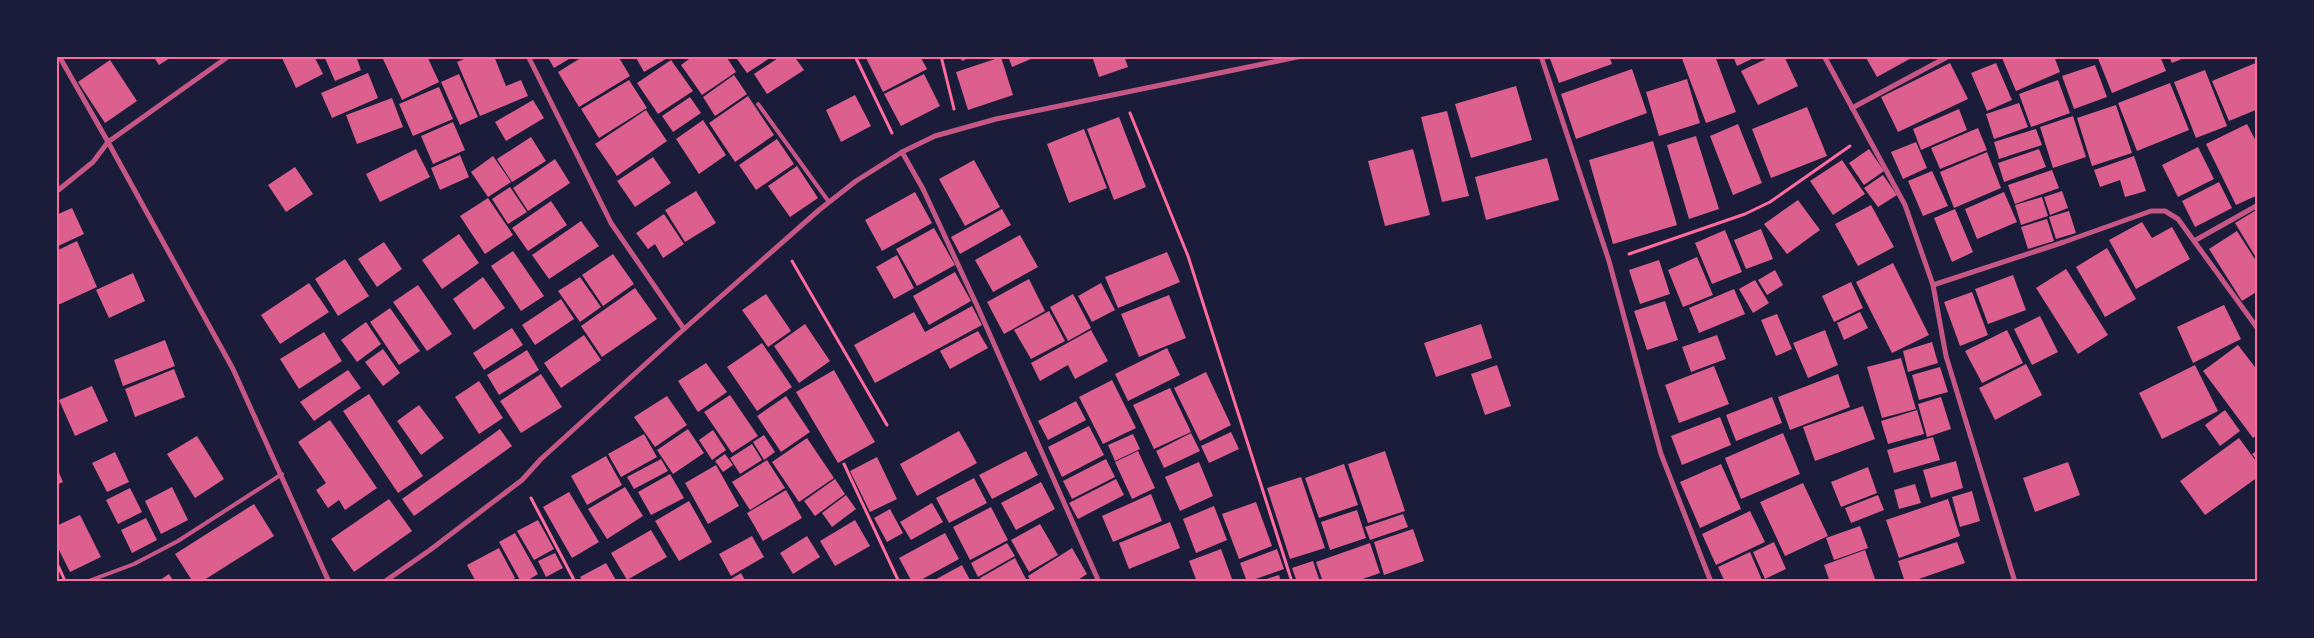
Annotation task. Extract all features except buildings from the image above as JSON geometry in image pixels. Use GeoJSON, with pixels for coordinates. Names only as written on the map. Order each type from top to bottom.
{"type":"FeatureCollection","features":[{"type":"Feature","properties":{"kind":"street"},"geometry":{"type":"LineString","coordinates":[[59,56],[233,369],[282,474],[329,582]]}},
{"type":"Feature","properties":{"kind":"street"},"geometry":{"type":"LineString","coordinates":[[56,192],[93,162],[108,142],[229,56]]}},
{"type":"Feature","properties":{"kind":"street"},"geometry":{"type":"LineString","coordinates":[[528,56],[611,223],[684,329]]}},
{"type":"Feature","properties":{"kind":"street"},"geometry":{"type":"LineString","coordinates":[[384,582],[430,550],[522,480],[541,459],[781,243],[856,181],[902,152],[935,136],[959,128],[1302,56]]}},
{"type":"Feature","properties":{"kind":"street"},"geometry":{"type":"LineString","coordinates":[[1541,56],[1609,261],[1661,454],[1711,582]]}},
{"type":"Feature","properties":{"kind":"street"},"geometry":{"type":"LineString","coordinates":[[1824,56],[1905,205],[1933,285],[1946,356],[2015,582]]}},
{"type":"Feature","properties":{"kind":"street"},"geometry":{"type":"LineString","coordinates":[[1852,108],[1949,56]]}},
{"type":"Feature","properties":{"kind":"street"},"geometry":{"type":"LineString","coordinates":[[902,152],[923,189],[979,310],[1098,582]]}},
{"type":"Feature","properties":{"kind":"street"},"geometry":{"type":"LineString","coordinates":[[2194,241],[2258,205]]}},
{"type":"Feature","properties":{"kind":"street"},"geometry":{"type":"LineString","coordinates":[[1933,285],[2064,242],[2152,210],[2166,211],[2173,214],[2258,329]]}},
{"type":"Feature","properties":{"kind":"lane"},"geometry":{"type":"LineString","coordinates":[[758,104],[829,202]]}},
{"type":"Feature","properties":{"kind":"lane"},"geometry":{"type":"LineString","coordinates":[[86,582],[134,564],[178,541],[282,474]]}},
{"type":"Feature","properties":{"kind":"path"},"geometry":{"type":"LineString","coordinates":[[855,56],[902,152]]}},
{"type":"Feature","properties":{"kind":"path"},"geometry":{"type":"LineString","coordinates":[[941,56],[959,128]]}},
{"type":"Feature","properties":{"kind":"path"},"geometry":{"type":"LineString","coordinates":[[1123,94],[1188,256],[1292,582]]}},
{"type":"Feature","properties":{"kind":"path"},"geometry":{"type":"LineString","coordinates":[[1609,261],[1745,214],[1770,202],[1867,135]]}},
{"type":"Feature","properties":{"kind":"path"},"geometry":{"type":"LineString","coordinates":[[781,243],[887,425]]}},
{"type":"Feature","properties":{"kind":"path"},"geometry":{"type":"LineString","coordinates":[[844,464],[899,582]]}},
{"type":"Feature","properties":{"kind":"path"},"geometry":{"type":"LineString","coordinates":[[522,480],[575,582]]}},
{"type":"Feature","properties":{"kind":"path"},"geometry":{"type":"LineString","coordinates":[[56,561],[66,582]]}}]}
